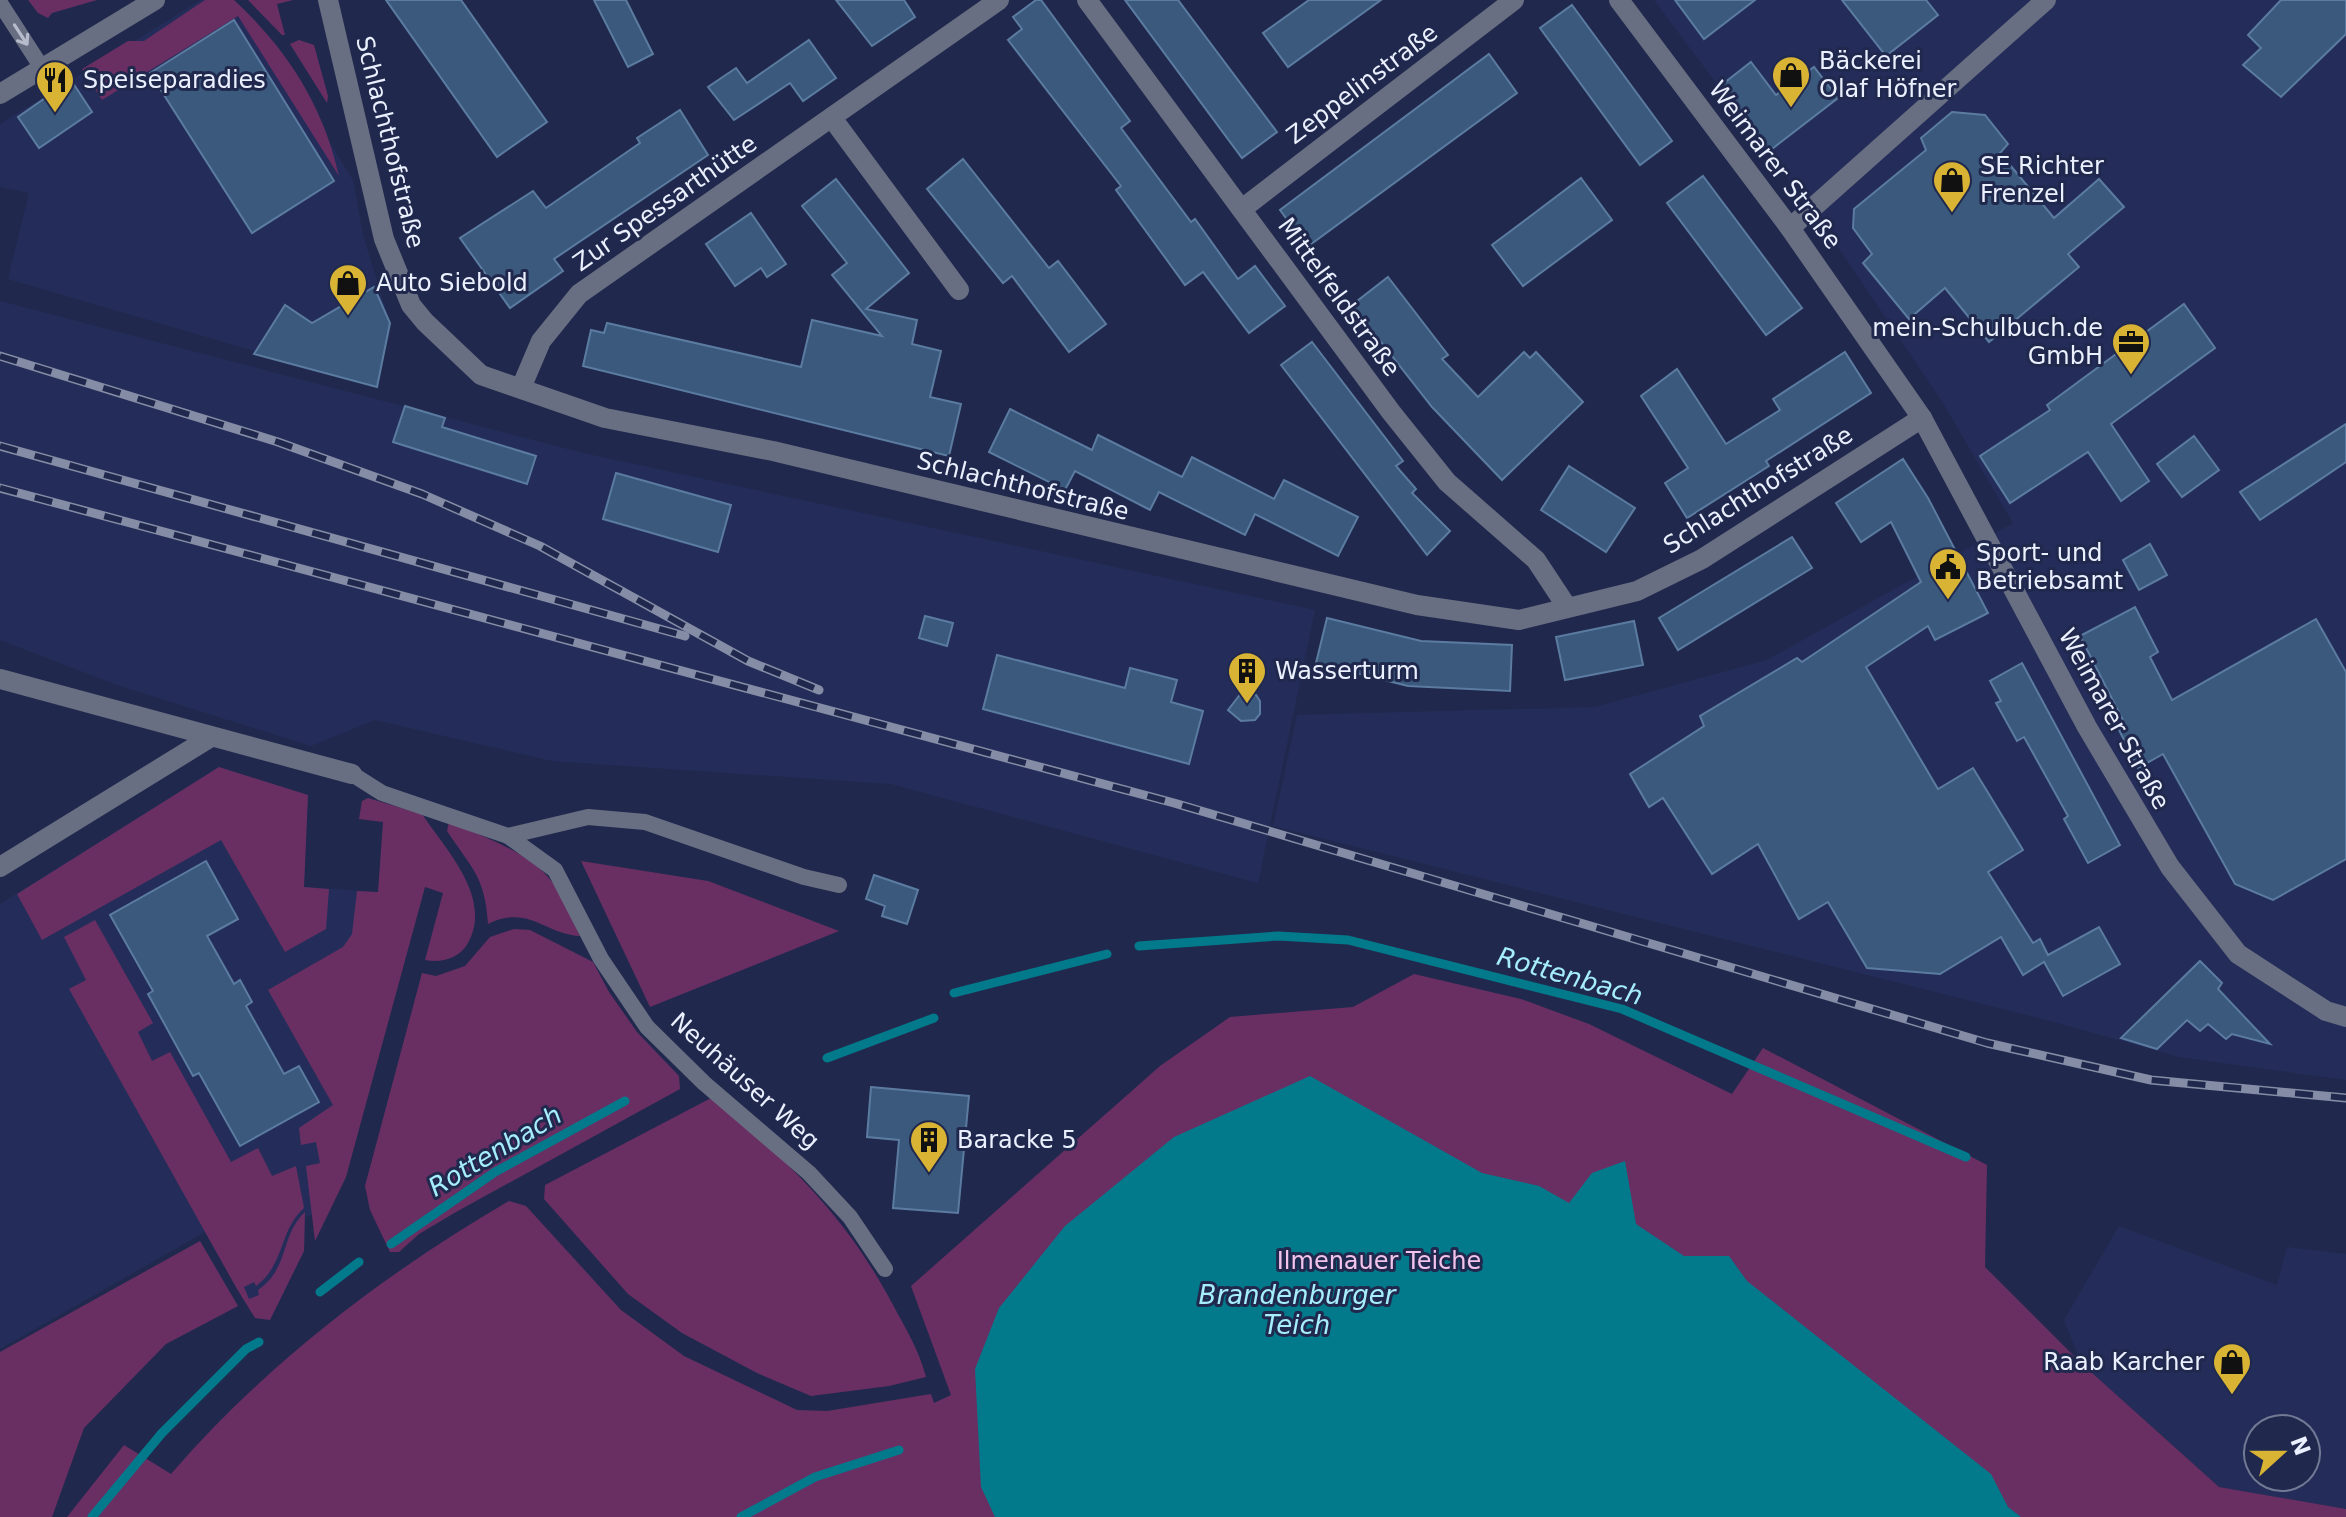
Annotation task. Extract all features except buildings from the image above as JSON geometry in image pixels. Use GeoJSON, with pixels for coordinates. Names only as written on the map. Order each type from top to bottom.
{"type":"FeatureCollection","features":[{"type":"Feature","properties":{"kind":"street"},"geometry":{"type":"LineString","coordinates":[[0,94],[155,0]]}},
{"type":"Feature","properties":{"kind":"street","name":"Schlachthofstraße"},"geometry":{"type":"LineString","coordinates":[[328,0],[384,239],[411,305],[481,375],[605,418],[773,451],[1417,605],[1519,620],[1637,591],[1702,559],[1922,418]]}},
{"type":"Feature","properties":{"kind":"street","name":"Zur Spessarthütte"},"geometry":{"type":"LineString","coordinates":[[521,388],[541,341],[579,294],[999,0]]}},
{"type":"Feature","properties":{"kind":"street","name":"Mittelfeldstraße"},"geometry":{"type":"LineString","coordinates":[[1087,0],[1447,482],[1536,560],[1567,607]]}},
{"type":"Feature","properties":{"kind":"street","name":"Zeppelinstraße"},"geometry":{"type":"LineString","coordinates":[[1242,209],[1514,0]]}},
{"type":"Feature","properties":{"kind":"street","name":"Weimarer Straße"},"geometry":{"type":"LineString","coordinates":[[1619,0],[1790,228],[1922,418],[2079,714],[2170,867],[2238,954],[2326,1011],[2346,1017]]}},
{"type":"Feature","properties":{"kind":"street"},"geometry":{"type":"LineString","coordinates":[[1790,228],[2046,0]]}},
{"type":"Feature","properties":{"kind":"street"},"geometry":{"type":"LineString","coordinates":[[832,118],[959,290]]}},
{"type":"Feature","properties":{"kind":"street","name":"Neuhäuser Weg"},"geometry":{"type":"LineString","coordinates":[[0,679],[352,774]]}},
{"type":"Feature","properties":{"kind":"street"},"geometry":{"type":"LineString","coordinates":[[0,867],[211,737]]}},
{"type":"Feature","properties":{"kind":"lane"},"geometry":{"type":"LineString","coordinates":[[0,3],[42,68]]}},
{"type":"Feature","properties":{"kind":"lane","name":"Neuhäuser Weg"},"geometry":{"type":"LineString","coordinates":[[352,774],[382,793],[508,836],[555,870],[601,959],[647,1027],[704,1083],[809,1173],[850,1217],[885,1269]]}},
{"type":"Feature","properties":{"kind":"lane"},"geometry":{"type":"LineString","coordinates":[[508,836],[588,817],[645,822],[804,877],[839,885]]}},
{"type":"Feature","properties":{"kind":"shaded area"},"geometry":{"type":"Polygon","coordinates":[[[201,0],[227,0],[258,27],[353,180],[363,235],[390,323],[377,387],[8,279],[29,193],[0,187],[0,124],[201,0]]]}},
{"type":"Feature","properties":{"kind":"shaded area"},"geometry":{"type":"Polygon","coordinates":[[[1654,0],[2346,0],[2346,1080],[2179,1057],[2047,1020],[1273,826],[1297,715],[1595,707],[1767,660],[2013,523],[1943,403],[1832,238],[1654,0]]]}},
{"type":"Feature","properties":{"kind":"shaded area"},"geometry":{"type":"Polygon","coordinates":[[[0,301],[583,453],[1315,610],[1258,883],[891,784],[552,761],[375,720],[311,746],[117,685],[0,640],[0,301]]]}},
{"type":"Feature","properties":{"kind":"shaded area"},"geometry":{"type":"Polygon","coordinates":[[[219,767],[308,795],[304,887],[378,892],[314,1214],[305,1217],[304,1251],[270,1320],[255,1318],[205,1232],[0,1349],[0,904],[219,767]]]}},
{"type":"Feature","properties":{"kind":"shaded area","name":"Raab Karcher"},"geometry":{"type":"Polygon","coordinates":[[[2119,1226],[2277,1285],[2287,1247],[2346,1254],[2346,1509],[2254,1493],[2322,1493],[2322,1413],[2242,1413],[2242,1491],[2219,1487],[2081,1363],[2064,1320],[2119,1226]]]}},
{"type":"Feature","properties":{"kind":"green space"},"geometry":{"type":"Polygon","coordinates":[[[28,0],[97,0],[52,13],[48,18],[38,13],[28,0]]]}},
{"type":"Feature","properties":{"kind":"green space"},"geometry":{"type":"Polygon","coordinates":[[[205,0],[234,0],[271,38],[313,102],[339,176],[238,16],[102,100],[82,69],[128,41],[144,41],[205,0]]]}},
{"type":"Feature","properties":{"kind":"green space"},"geometry":{"type":"Polygon","coordinates":[[[248,0],[293,0],[277,4],[285,35],[282,35],[248,0]]]}},
{"type":"Feature","properties":{"kind":"green space"},"geometry":{"type":"Polygon","coordinates":[[[299,40],[314,45],[328,96],[327,103],[290,44],[299,40]]]}},
{"type":"Feature","properties":{"kind":"green space"},"geometry":{"type":"Polygon","coordinates":[[[219,767],[308,795],[304,887],[329,889],[326,929],[285,952],[221,840],[42,940],[17,894],[219,767]]]}},
{"type":"Feature","properties":{"kind":"green space"},"geometry":{"type":"Polygon","coordinates":[[[368,798],[422,814],[454,859],[471,892],[475,909],[474,926],[468,943],[460,953],[443,960],[425,960],[443,893],[425,887],[346,1177],[315,1241],[306,1166],[320,1163],[316,1142],[301,1145],[299,1128],[333,1105],[268,990],[343,947],[352,934],[357,891],[378,892],[383,822],[359,819],[362,801],[368,798]]]}},
{"type":"Feature","properties":{"kind":"green space"},"geometry":{"type":"Polygon","coordinates":[[[449,822],[507,847],[546,874],[580,936],[526,918],[502,919],[488,924],[481,884],[447,831],[449,822]]]}},
{"type":"Feature","properties":{"kind":"green space"},"geometry":{"type":"Polygon","coordinates":[[[581,861],[708,881],[839,931],[650,1007],[581,861]]]}},
{"type":"Feature","properties":{"kind":"green space"},"geometry":{"type":"Polygon","coordinates":[[[95,920],[153,1023],[138,1032],[152,1061],[170,1052],[231,1162],[258,1148],[272,1176],[296,1166],[304,1208],[290,1227],[265,1278],[256,1286],[254,1282],[244,1287],[249,1299],[259,1295],[258,1290],[275,1272],[297,1221],[305,1212],[304,1251],[270,1320],[255,1318],[237,1289],[69,989],[86,980],[64,937],[95,920]]]}},
{"type":"Feature","properties":{"kind":"green space"},"geometry":{"type":"Polygon","coordinates":[[[514,929],[530,930],[593,962],[609,992],[637,1032],[679,1076],[680,1089],[456,1212],[419,1234],[399,1252],[390,1252],[370,1210],[365,1186],[422,973],[436,976],[465,966],[490,937],[514,929]]]}},
{"type":"Feature","properties":{"kind":"green space","name":"Ilmenauer Teiche"},"geometry":{"type":"Polygon","coordinates":[[[1414,974],[1521,999],[1589,1024],[1732,1094],[1763,1048],[1987,1165],[1985,1267],[2081,1363],[2219,1487],[2346,1509],[2346,1517],[67,1517],[124,1445],[171,1474],[246,1395],[329,1324],[417,1259],[509,1201],[526,1206],[621,1310],[684,1356],[797,1410],[827,1411],[931,1394],[934,1403],[951,1395],[911,1286],[1160,1066],[1230,1017],[1353,1007],[1414,974]]]}},
{"type":"Feature","properties":{"kind":"green space"},"geometry":{"type":"Polygon","coordinates":[[[713,1097],[791,1168],[835,1216],[893,1305],[916,1349],[926,1377],[889,1386],[811,1396],[757,1373],[682,1333],[628,1294],[544,1199],[545,1185],[713,1097]]]}},
{"type":"Feature","properties":{"kind":"green space"},"geometry":{"type":"Polygon","coordinates":[[[200,1241],[238,1306],[166,1344],[84,1428],[52,1517],[0,1517],[0,1352],[200,1241]]]}},
{"type":"Feature","properties":{"kind":"water","name":"Brandenburger Teich"},"geometry":{"type":"Polygon","coordinates":[[[1310,1076],[1482,1173],[1539,1186],[1569,1203],[1592,1173],[1625,1161],[1636,1224],[1684,1256],[1729,1256],[1747,1281],[1991,1474],[2008,1507],[2021,1517],[995,1517],[981,1487],[975,1369],[999,1308],[1065,1226],[1174,1137],[1310,1076]]]}},
{"type":"Feature","properties":{"kind":"waterway","name":"Rottenbach"},"geometry":{"type":"LineString","coordinates":[[1139,946],[1278,936],[1348,940],[1622,1009],[1966,1157]]}},
{"type":"Feature","properties":{"kind":"waterway","name":"Rottenbach"},"geometry":{"type":"LineString","coordinates":[[954,993],[1107,954]]}},
{"type":"Feature","properties":{"kind":"waterway","name":"Rottenbach"},"geometry":{"type":"LineString","coordinates":[[827,1058],[934,1018]]}},
{"type":"Feature","properties":{"kind":"waterway","name":"Rottenbach"},"geometry":{"type":"LineString","coordinates":[[391,1244],[495,1172],[625,1101]]}},
{"type":"Feature","properties":{"kind":"waterway","name":"Rottenbach"},"geometry":{"type":"LineString","coordinates":[[320,1292],[359,1262]]}},
{"type":"Feature","properties":{"kind":"waterway","name":"Rottenbach"},"geometry":{"type":"LineString","coordinates":[[92,1517],[162,1433],[246,1349],[259,1342]]}},
{"type":"Feature","properties":{"kind":"waterway"},"geometry":{"type":"LineString","coordinates":[[741,1517],[815,1477],[899,1450]]}},
{"type":"Feature","properties":{"kind":"railway"},"geometry":{"type":"LineString","coordinates":[[0,356],[278,442],[422,494],[540,546],[748,661],[819,690]]}},
{"type":"Feature","properties":{"kind":"railway"},"geometry":{"type":"LineString","coordinates":[[0,446],[685,636]]}},
{"type":"Feature","properties":{"kind":"railway"},"geometry":{"type":"LineString","coordinates":[[0,488],[1174,803],[1987,1043],[2151,1080],[2346,1098]]}},
{"type":"Feature","properties":{"kind":"place","name":"Bäckerei Olaf Höfner"},"geometry":{"type":"Point","coordinates":[1791,109]}},
{"type":"Feature","properties":{"kind":"place","name":"Speiseparadies"},"geometry":{"type":"Point","coordinates":[55,114]}},
{"type":"Feature","properties":{"kind":"place","name":"SE Richter Frenzel"},"geometry":{"type":"Point","coordinates":[1952,214]}},
{"type":"Feature","properties":{"kind":"place","name":"Auto Siebold"},"geometry":{"type":"Point","coordinates":[348,317]}},
{"type":"Feature","properties":{"kind":"place","name":"mein-Schulbuch.de GmbH"},"geometry":{"type":"Point","coordinates":[2131,376]}},
{"type":"Feature","properties":{"kind":"place","name":"Sport- und Betriebsamt"},"geometry":{"type":"Point","coordinates":[1948,601]}},
{"type":"Feature","properties":{"kind":"place","name":"Wasserturm"},"geometry":{"type":"Point","coordinates":[1247,705]}},
{"type":"Feature","properties":{"kind":"place","name":"Baracke 5"},"geometry":{"type":"Point","coordinates":[929,1174]}},
{"type":"Feature","properties":{"kind":"place","name":"Raab Karcher"},"geometry":{"type":"Point","coordinates":[2232,1396]}}]}
